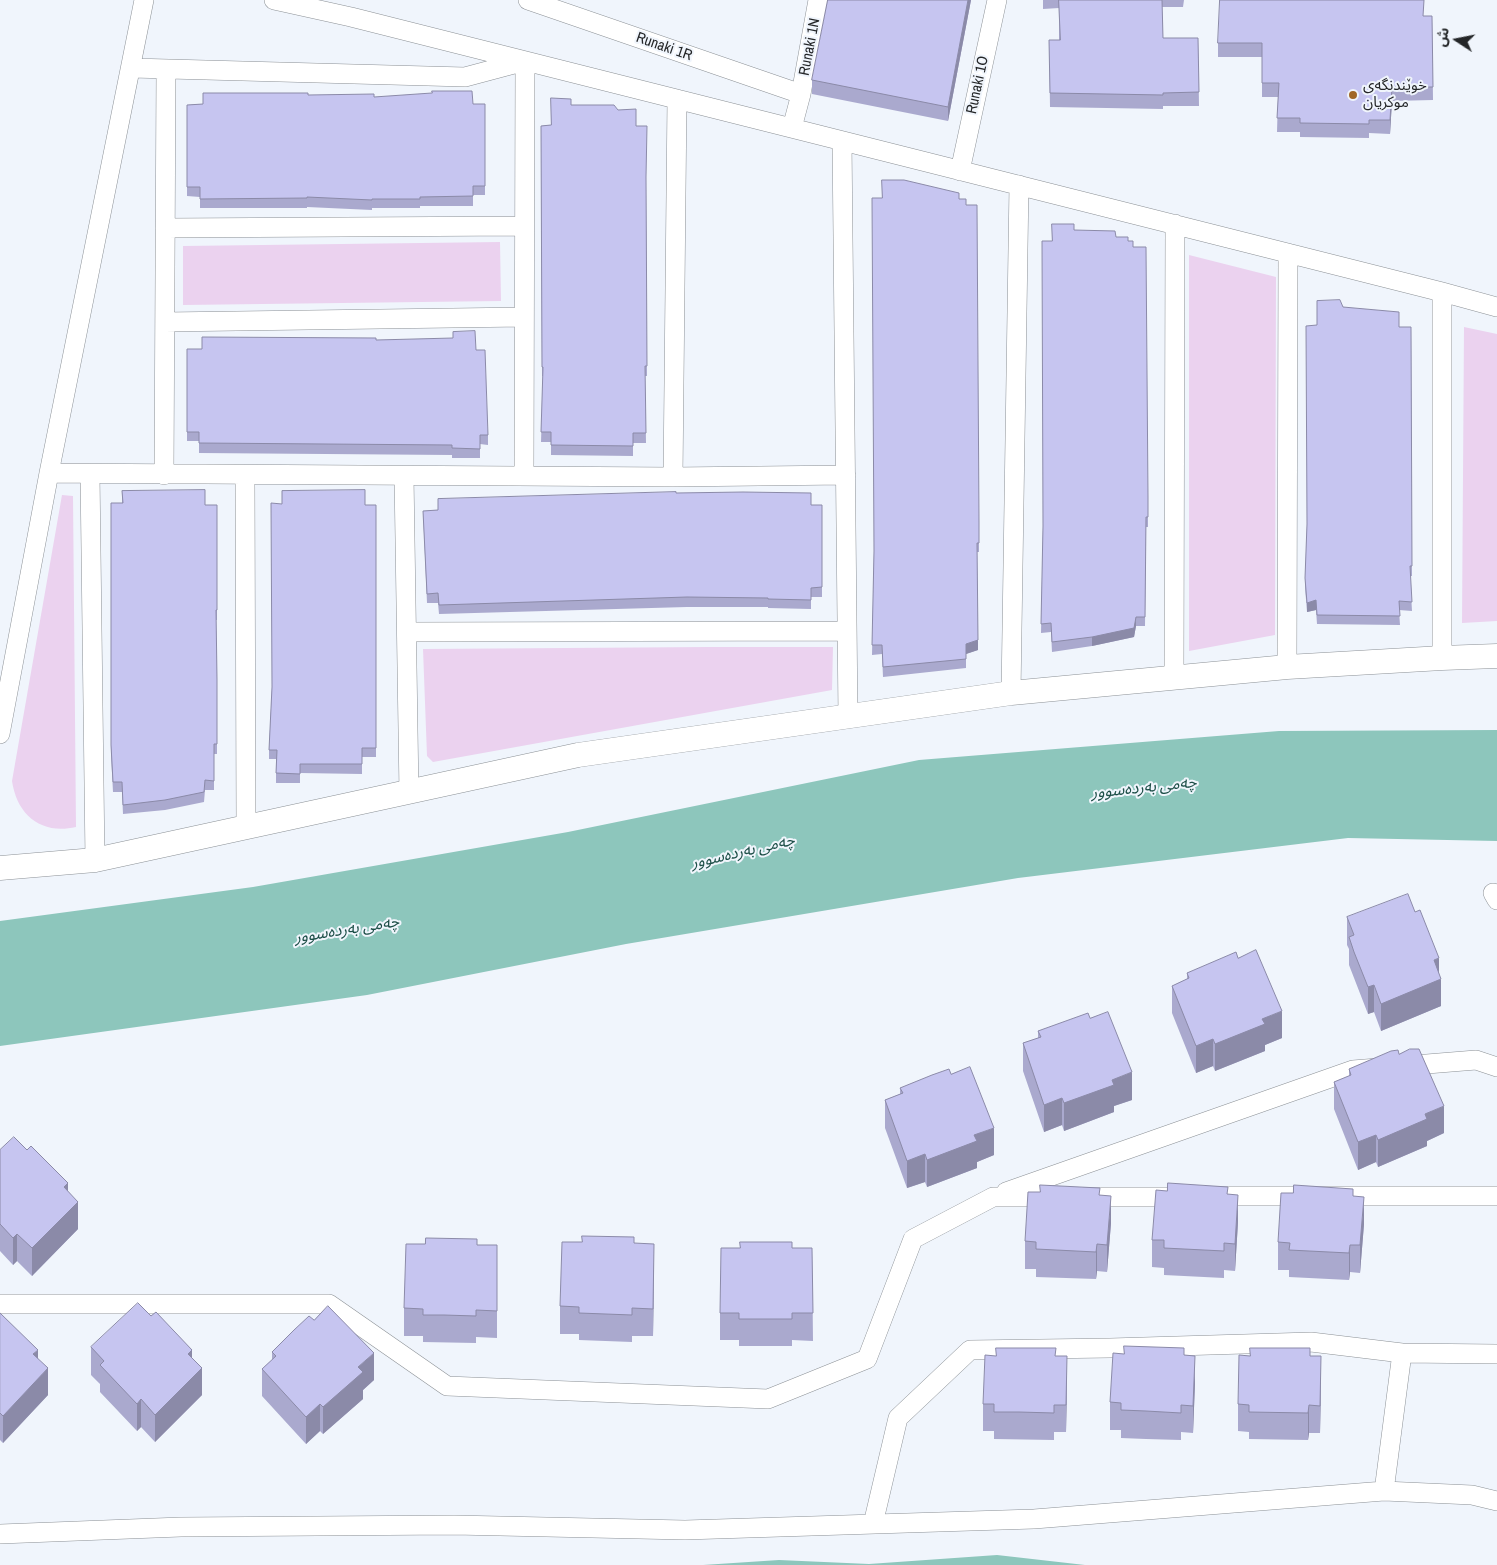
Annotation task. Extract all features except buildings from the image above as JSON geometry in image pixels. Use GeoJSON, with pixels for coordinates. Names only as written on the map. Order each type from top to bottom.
{"type":"FeatureCollection","features":[{"type":"Feature","properties":{"kind":"street"},"geometry":{"type":"LineString","coordinates":[[0,734],[49,473],[132,68],[144,0]]}},
{"type":"Feature","properties":{"kind":"street"},"geometry":{"type":"LineString","coordinates":[[274,0],[341,7],[525,61],[1497,307]]}},
{"type":"Feature","properties":{"kind":"street","name":"Runaki 1R"},"geometry":{"type":"LineString","coordinates":[[528,0],[801,94]]}},
{"type":"Feature","properties":{"kind":"street","name":"Runaki 1N"},"geometry":{"type":"LineString","coordinates":[[792,128],[801,94],[818,0]]}},
{"type":"Feature","properties":{"kind":"street","name":"Runaki 1O"},"geometry":{"type":"LineString","coordinates":[[960,171],[996,0]]}},
{"type":"Feature","properties":{"kind":"street"},"geometry":{"type":"LineString","coordinates":[[132,68],[465,76],[525,61]]}},
{"type":"Feature","properties":{"kind":"street"},"geometry":{"type":"LineString","coordinates":[[524,476],[525,61]]}},
{"type":"Feature","properties":{"kind":"street"},"geometry":{"type":"LineString","coordinates":[[164,475],[166,69]]}},
{"type":"Feature","properties":{"kind":"street"},"geometry":{"type":"LineString","coordinates":[[674,477],[677,99]]}},
{"type":"Feature","properties":{"kind":"street"},"geometry":{"type":"LineString","coordinates":[[842,141],[848,716]]}},
{"type":"Feature","properties":{"kind":"street"},"geometry":{"type":"LineString","coordinates":[[1011,693],[1019,185]]}},
{"type":"Feature","properties":{"kind":"street"},"geometry":{"type":"LineString","coordinates":[[1174,678],[1175,224]]}},
{"type":"Feature","properties":{"kind":"street"},"geometry":{"type":"LineString","coordinates":[[165,228],[524,226]]}},
{"type":"Feature","properties":{"kind":"street"},"geometry":{"type":"LineString","coordinates":[[1287,667],[1288,253]]}},
{"type":"Feature","properties":{"kind":"street"},"geometry":{"type":"LineString","coordinates":[[1442,292],[1442,658]]}},
{"type":"Feature","properties":{"kind":"street"},"geometry":{"type":"LineString","coordinates":[[164,322],[524,317]]}},
{"type":"Feature","properties":{"kind":"street"},"geometry":{"type":"LineString","coordinates":[[49,473],[674,477],[846,475]]}},
{"type":"Feature","properties":{"kind":"street"},"geometry":{"type":"LineString","coordinates":[[90,474],[95,860]]}},
{"type":"Feature","properties":{"kind":"street"},"geometry":{"type":"LineString","coordinates":[[246,475],[246,828]]}},
{"type":"Feature","properties":{"kind":"street"},"geometry":{"type":"LineString","coordinates":[[404,476],[409,792]]}},
{"type":"Feature","properties":{"kind":"street"},"geometry":{"type":"LineString","coordinates":[[407,632],[847,631]]}},
{"type":"Feature","properties":{"kind":"street"},"geometry":{"type":"LineString","coordinates":[[0,868],[95,860],[578,755],[848,716],[1011,693],[1287,667],[1497,656]]}},
{"type":"Feature","properties":{"kind":"street"},"geometry":{"type":"LineString","coordinates":[[0,1304],[329,1304],[447,1386],[768,1399],[868,1359],[913,1240],[993,1197],[1353,1070],[1476,1060],[1497,1067]]}},
{"type":"Feature","properties":{"kind":"street"},"geometry":{"type":"LineString","coordinates":[[993,1197],[1497,1196]]}},
{"type":"Feature","properties":{"kind":"street"},"geometry":{"type":"LineString","coordinates":[[873,1524],[898,1418],[970,1350],[1311,1342],[1402,1353],[1497,1354]]}},
{"type":"Feature","properties":{"kind":"street"},"geometry":{"type":"LineString","coordinates":[[1384,1491],[1402,1353]]}},
{"type":"Feature","properties":{"kind":"street"},"geometry":{"type":"LineString","coordinates":[[0,1534],[200,1527],[454,1525],[685,1530],[1034,1519],[1384,1491],[1472,1495],[1497,1501]]}},
{"type":"Feature","properties":{"kind":"shaded area"},"geometry":{"type":"Polygon","coordinates":[[[500,242],[501,301],[183,305],[183,246],[500,242]]]}},
{"type":"Feature","properties":{"kind":"shaded area"},"geometry":{"type":"Polygon","coordinates":[[[1189,255],[1276,277],[1275,635],[1189,651],[1189,255]]]}},
{"type":"Feature","properties":{"kind":"shaded area"},"geometry":{"type":"Polygon","coordinates":[[[1464,327],[1497,334],[1497,621],[1462,623],[1464,327]]]}},
{"type":"Feature","properties":{"kind":"shaded area"},"geometry":{"type":"Polygon","coordinates":[[[62,495],[73,496],[76,827],[63,829],[42,825],[25,813],[19,804],[12,781],[62,495]]]}},
{"type":"Feature","properties":{"kind":"shaded area"},"geometry":{"type":"Polygon","coordinates":[[[833,647],[832,690],[433,762],[427,756],[423,649],[833,647]]]}},
{"type":"Feature","properties":{"kind":"water","name":"چەمی بەردەسوور"},"geometry":{"type":"Polygon","coordinates":[[[1497,730],[1497,841],[1348,838],[1018,878],[626,944],[367,995],[0,1046],[0,921],[253,887],[568,832],[919,760],[1279,731],[1497,730]]]}},
{"type":"Feature","properties":{"kind":"water"},"geometry":{"type":"Polygon","coordinates":[[[997,1555],[1085,1565],[703,1565],[779,1560],[869,1564],[997,1555]]]}},
{"type":"Feature","properties":{"kind":"place","name":"خوێندنگەی موکریان"},"geometry":{"type":"Point","coordinates":[1353,95]}}]}
